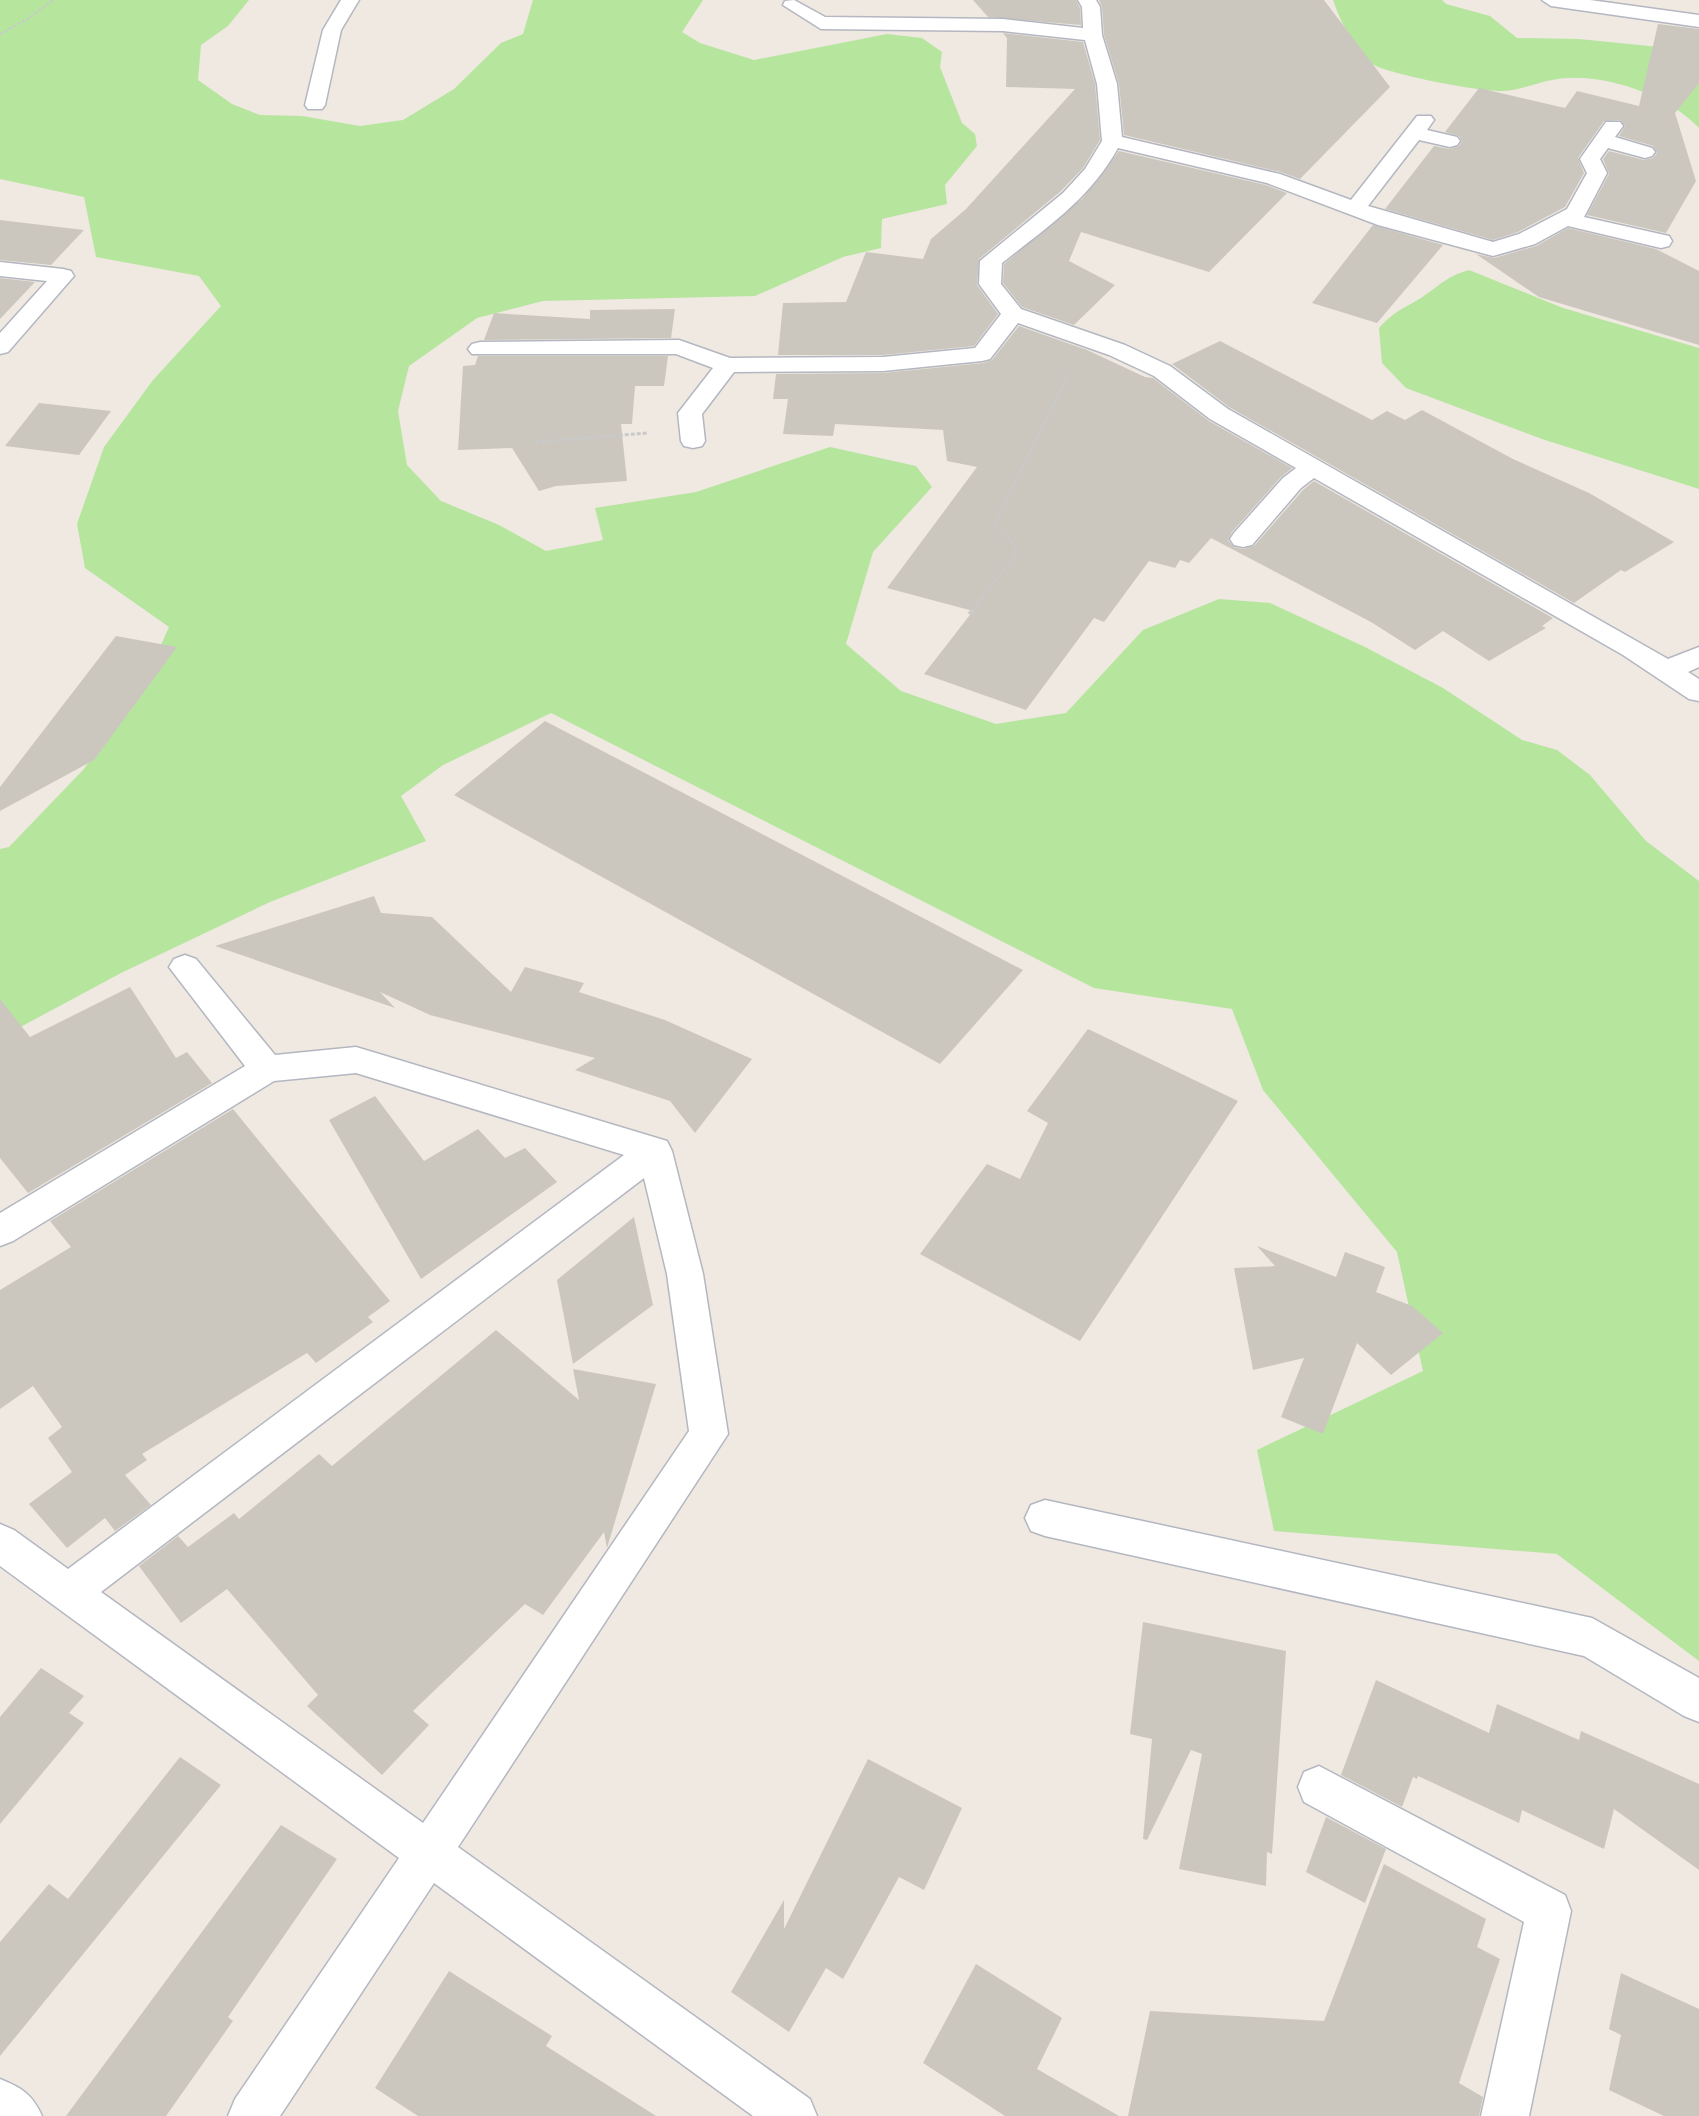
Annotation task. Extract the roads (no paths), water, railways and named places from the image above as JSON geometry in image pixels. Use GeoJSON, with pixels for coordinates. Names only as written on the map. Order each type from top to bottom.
{"type":"FeatureCollection","features":[{"type":"Feature","properties":{"kind":"street"},"geometry":{"type":"LineString","coordinates":[[315,105],[332,30],[350,0]]}},
{"type":"Feature","properties":{"kind":"street"},"geometry":{"type":"LineString","coordinates":[[1087,0],[1091,7],[1093,35],[1107,84],[1112,141],[1094,172],[1071,198],[991,261],[990,284],[1013,314],[1117,350],[1162,371],[1219,414],[1699,692]]}},
{"type":"Feature","properties":{"kind":"street"},"geometry":{"type":"LineString","coordinates":[[1551,0],[1699,21]]}},
{"type":"Feature","properties":{"kind":"street"},"geometry":{"type":"LineString","coordinates":[[951,4],[968,13],[1000,18],[1003,25]]}},
{"type":"Feature","properties":{"kind":"street"},"geometry":{"type":"LineString","coordinates":[[792,5],[821,23],[1003,25],[1093,35]]}},
{"type":"Feature","properties":{"kind":"street"},"geometry":{"type":"LineString","coordinates":[[1355,208],[1419,127],[1450,141]]}},
{"type":"Feature","properties":{"kind":"street"},"geometry":{"type":"LineString","coordinates":[[1112,141],[1273,178],[1396,223],[1493,249],[1527,239],[1576,213],[1597,172],[1590,159],[1608,133],[1645,152]]}},
{"type":"Feature","properties":{"kind":"street"},"geometry":{"type":"LineString","coordinates":[[1565,219],[1661,241]]}},
{"type":"Feature","properties":{"kind":"street"},"geometry":{"type":"LineString","coordinates":[[0,269],[63,276],[0,347]]}},
{"type":"Feature","properties":{"kind":"street"},"geometry":{"type":"LineString","coordinates":[[480,349],[679,347],[727,365],[883,364],[982,354],[1013,314]]}},
{"type":"Feature","properties":{"kind":"street"},"geometry":{"type":"LineString","coordinates":[[692,435],[690,413],[712,388],[727,365]]}},
{"type":"Feature","properties":{"kind":"street"},"geometry":{"type":"LineString","coordinates":[[1243,539],[1292,483],[1312,467]]}},
{"type":"Feature","properties":{"kind":"street"},"geometry":{"type":"LineString","coordinates":[[1666,671],[1699,656]]}},
{"type":"Feature","properties":{"kind":"street"},"geometry":{"type":"LineString","coordinates":[[185,967],[267,1070]]}},
{"type":"Feature","properties":{"kind":"street"},"geometry":{"type":"LineString","coordinates":[[0,1231],[267,1070],[356,1060],[655,1151]]}},
{"type":"Feature","properties":{"kind":"street"},"geometry":{"type":"LineString","coordinates":[[69,1592],[655,1151]]}},
{"type":"Feature","properties":{"kind":"street"},"geometry":{"type":"LineString","coordinates":[[252,2116],[709,1434],[685,1274],[655,1151]]}},
{"type":"Feature","properties":{"kind":"street"},"geometry":{"type":"LineString","coordinates":[[1046,1518],[1592,1638],[1699,1701]]}},
{"type":"Feature","properties":{"kind":"street"},"geometry":{"type":"LineString","coordinates":[[0,1543],[780,2112]]}},
{"type":"Feature","properties":{"kind":"street"},"geometry":{"type":"LineString","coordinates":[[1319,1787],[1549,1911],[1505,2116]]}},
{"type":"Feature","properties":{"kind":"street"},"geometry":{"type":"LineString","coordinates":[[0,2103],[18,2116]]}}]}
